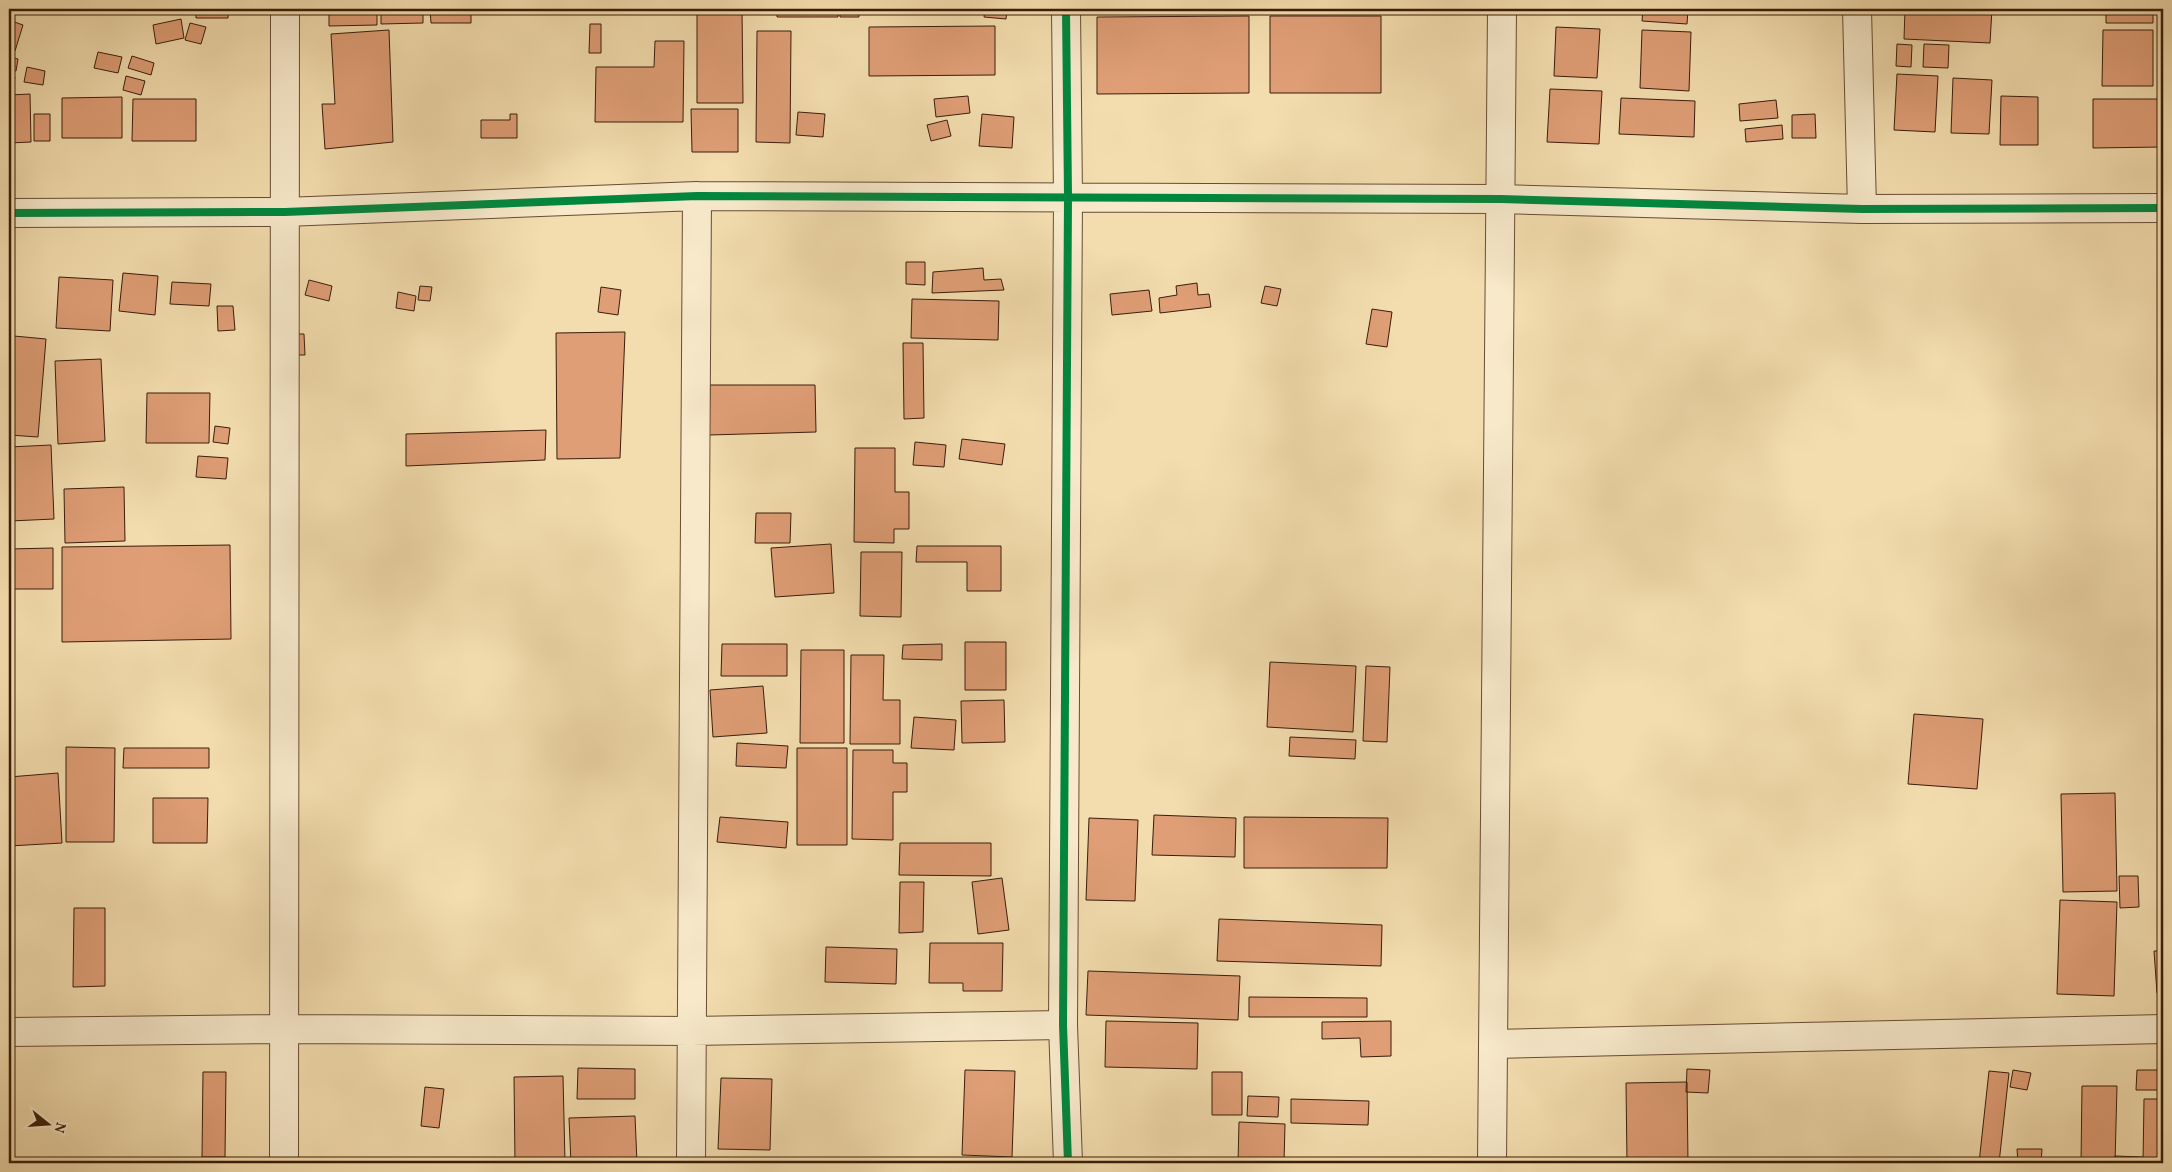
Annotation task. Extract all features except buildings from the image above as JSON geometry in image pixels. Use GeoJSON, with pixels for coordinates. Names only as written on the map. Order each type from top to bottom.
{"type":"FeatureCollection","features":[{"type":"Feature","properties":{"kind":"street"},"geometry":{"type":"LineString","coordinates":[[284,1163],[285,9]]}},
{"type":"Feature","properties":{"kind":"street"},"geometry":{"type":"LineString","coordinates":[[1066,9],[1068,198],[1063,1026],[1068,1163]]}},
{"type":"Feature","properties":{"kind":"street"},"geometry":{"type":"LineString","coordinates":[[1492,1163],[1502,9]]}},
{"type":"Feature","properties":{"kind":"street"},"geometry":{"type":"LineString","coordinates":[[1857,9],[1862,209]]}},
{"type":"Feature","properties":{"kind":"street"},"geometry":{"type":"LineString","coordinates":[[691,1163],[697,196]]}},
{"type":"Feature","properties":{"kind":"street"},"geometry":{"type":"LineString","coordinates":[[9,212],[286,212],[697,196],[1501,199],[1862,209],[2163,208]]}},
{"type":"Feature","properties":{"kind":"street"},"geometry":{"type":"LineString","coordinates":[[9,1032],[284,1029],[692,1031],[1063,1026]]}},
{"type":"Feature","properties":{"kind":"street"},"geometry":{"type":"LineString","coordinates":[[1493,1044],[2163,1029]]}},
{"type":"Feature","properties":{"kind":"cycle path"},"geometry":{"type":"LineString","coordinates":[[1066,9],[1068,197],[1063,1025],[1068,1163]]}},
{"type":"Feature","properties":{"kind":"cycle path"},"geometry":{"type":"LineString","coordinates":[[9,213],[285,212],[697,196],[1501,199],[1862,209],[2163,208]]}}]}
